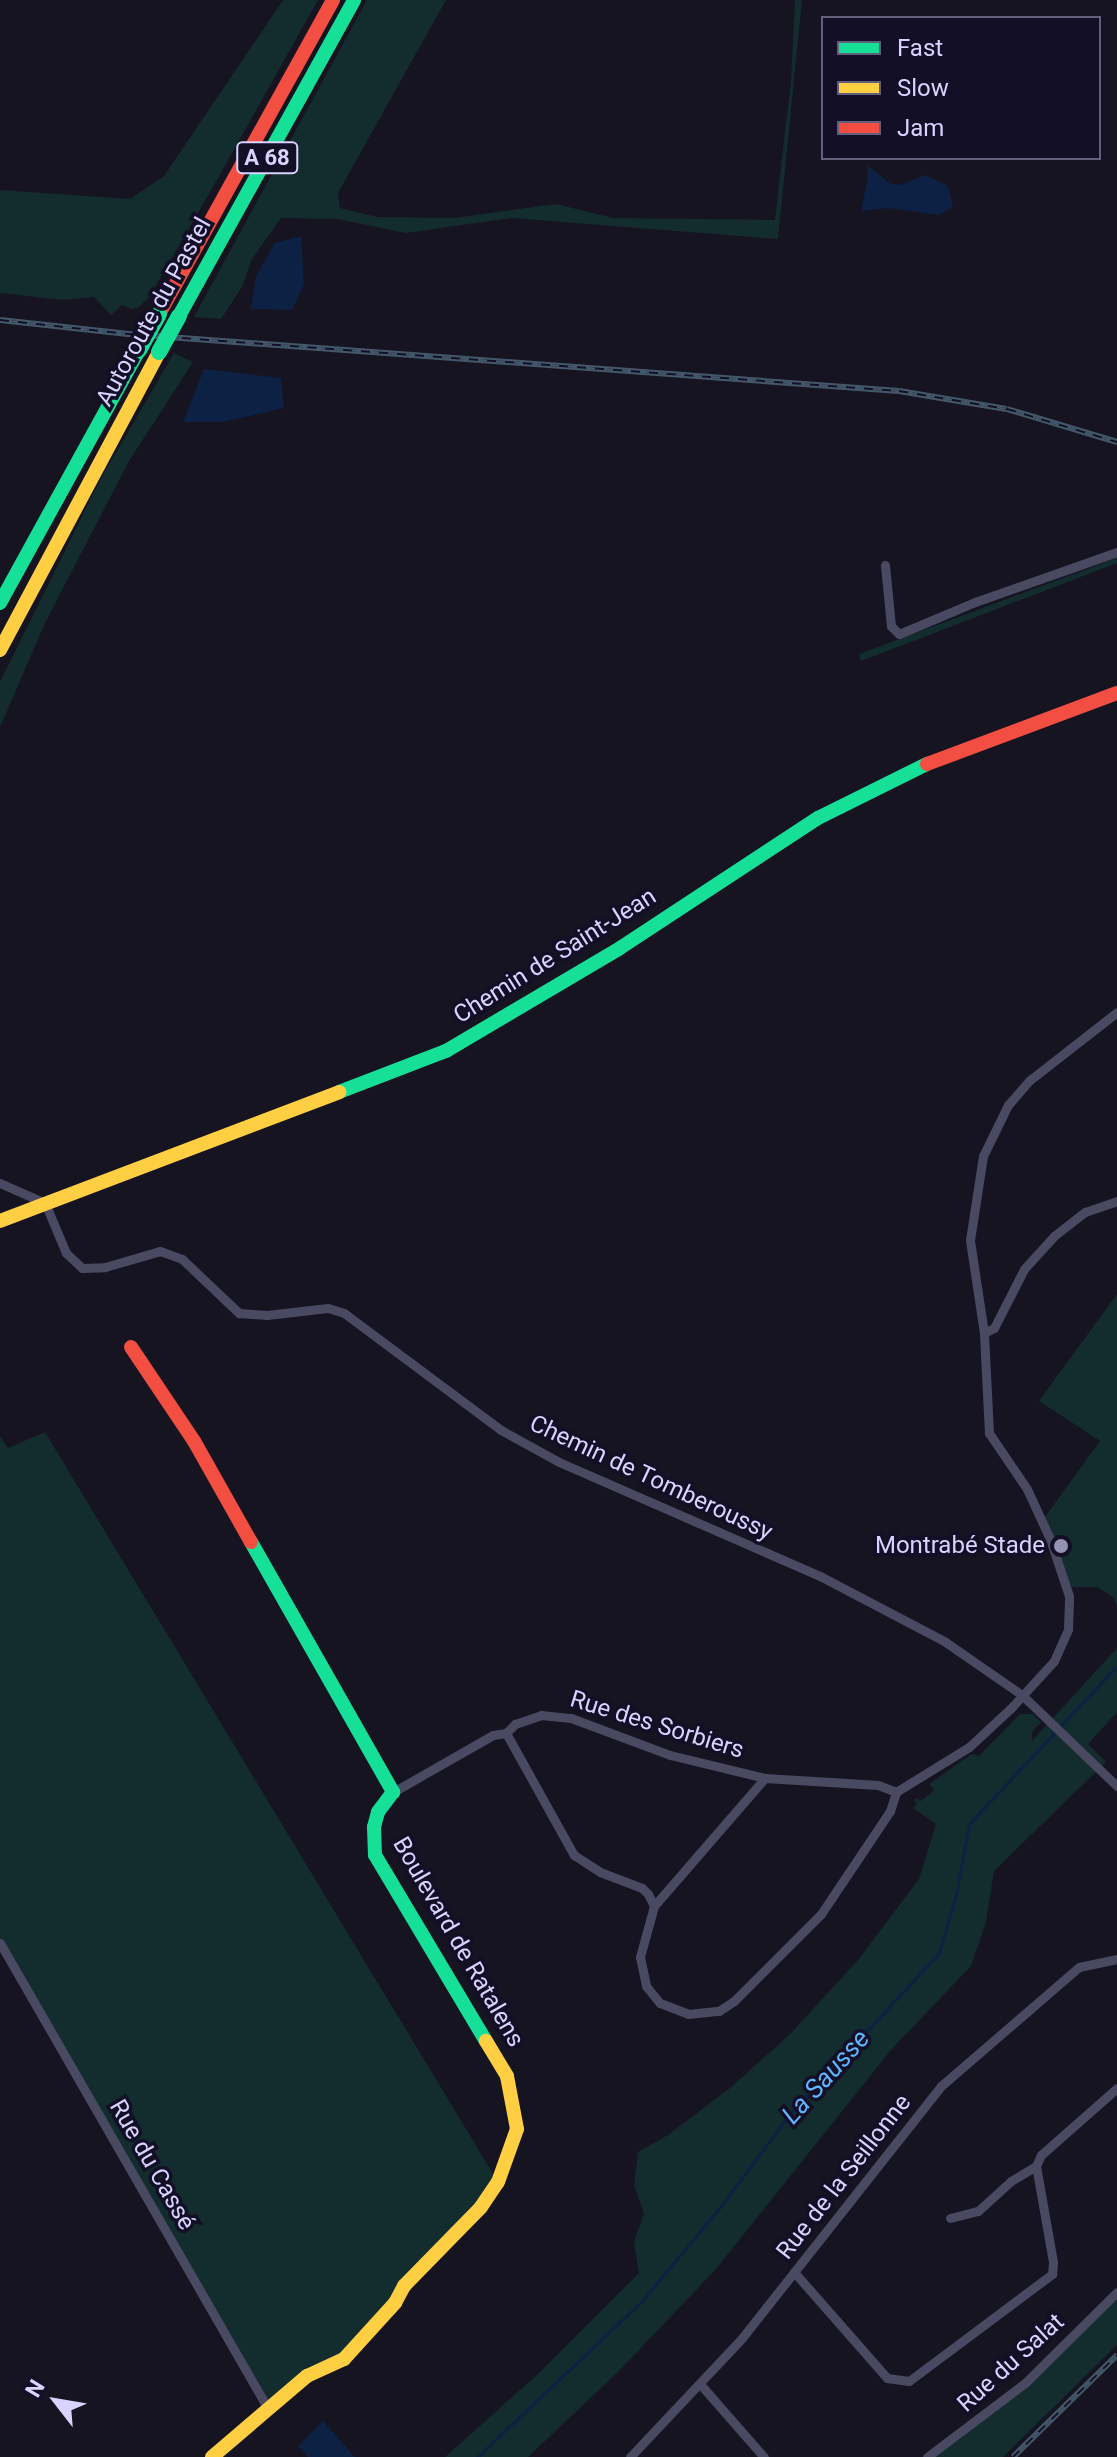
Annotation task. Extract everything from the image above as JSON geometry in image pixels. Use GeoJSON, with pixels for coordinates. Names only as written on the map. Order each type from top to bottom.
{"type":"FeatureCollection","features":[{"type":"Feature","properties":{"kind":"main road","name":"Autoroute du Pastel"},"geometry":{"type":"LineString","coordinates":[[0,603],[333,0]]}},
{"type":"Feature","properties":{"kind":"main road","name":"Autoroute du Pastel"},"geometry":{"type":"LineString","coordinates":[[0,650],[159,352],[354,0]]}},
{"type":"Feature","properties":{"kind":"main road","name":"Chemin de Saint-Jean"},"geometry":{"type":"LineString","coordinates":[[0,1221],[446,1051],[620,948],[818,818],[901,774],[1117,693]]}},
{"type":"Feature","properties":{"kind":"main road"},"geometry":{"type":"LineString","coordinates":[[131,1347],[194,1441],[393,1792]]}},
{"type":"Feature","properties":{"kind":"main road","name":"Boulevard de Ratalens"},"geometry":{"type":"LineString","coordinates":[[212,2457],[307,2376],[344,2359],[395,2303],[404,2286],[481,2207],[498,2182],[513,2146],[515,2111],[507,2076],[375,1855],[374,1827],[378,1812],[393,1792]]}},
{"type":"Feature","properties":{"kind":"street"},"geometry":{"type":"LineString","coordinates":[[885,565],[891,626],[899,634],[975,602],[1117,552]]}},
{"type":"Feature","properties":{"kind":"street"},"geometry":{"type":"LineString","coordinates":[[765,1778],[654,1906],[640,1957],[651,1995],[674,2011],[703,2015],[719,2011],[750,1987],[821,1914],[890,1811],[896,1792],[969,1747],[1054,1661],[1063,1644],[1068,1629],[1069,1596],[1055,1551],[1034,1502],[989,1433],[984,1333],[970,1240],[983,1156],[1008,1105],[1030,1080],[1117,1012]]}},
{"type":"Feature","properties":{"kind":"street"},"geometry":{"type":"LineString","coordinates":[[0,1183],[45,1203]]}},
{"type":"Feature","properties":{"kind":"street"},"geometry":{"type":"LineString","coordinates":[[984,1333],[994,1328],[1024,1269],[1046,1243],[1085,1212],[1117,1201]]}},
{"type":"Feature","properties":{"kind":"street","name":"Chemin de Tomberoussy"},"geometry":{"type":"LineString","coordinates":[[45,1203],[66,1253],[82,1268],[105,1267],[160,1251],[182,1259],[239,1313],[267,1315],[328,1308],[344,1313],[501,1430],[559,1462],[879,1604],[970,1658],[1022,1695]]}},
{"type":"Feature","properties":{"kind":"street"},"geometry":{"type":"LineString","coordinates":[[1022,1695],[1117,1786]]}},
{"type":"Feature","properties":{"kind":"street","name":"Rue des Sorbiers"},"geometry":{"type":"LineString","coordinates":[[393,1792],[493,1735],[506,1733],[529,1717],[555,1715],[670,1755],[765,1778],[878,1785],[896,1792]]}},
{"type":"Feature","properties":{"kind":"street"},"geometry":{"type":"LineString","coordinates":[[506,1733],[574,1855],[600,1872],[642,1888],[654,1906]]}},
{"type":"Feature","properties":{"kind":"street","name":"Rue du Cassé"},"geometry":{"type":"LineString","coordinates":[[0,1943],[267,2407]]}},
{"type":"Feature","properties":{"kind":"street","name":"Rue de la Seillonne"},"geometry":{"type":"LineString","coordinates":[[630,2457],[700,2384],[794,2272],[941,2086],[1079,1967],[1117,1959]]}},
{"type":"Feature","properties":{"kind":"street"},"geometry":{"type":"LineString","coordinates":[[794,2272],[887,2378],[909,2381],[1052,2274],[1053,2262],[1036,2166],[1041,2155],[1117,2088]]}},
{"type":"Feature","properties":{"kind":"street"},"geometry":{"type":"LineString","coordinates":[[950,2218],[978,2211],[1011,2181],[1036,2166]]}},
{"type":"Feature","properties":{"kind":"street","name":"Rue du Salat"},"geometry":{"type":"LineString","coordinates":[[927,2457],[1008,2398],[1117,2292]]}},
{"type":"Feature","properties":{"kind":"street"},"geometry":{"type":"LineString","coordinates":[[700,2384],[764,2457]]}},
{"type":"Feature","properties":{"kind":"green space"},"geometry":{"type":"Polygon","coordinates":[[[283,0],[318,0],[149,297],[139,307],[131,309],[122,305],[111,315],[94,297],[63,300],[0,293],[0,190],[130,199],[164,176],[283,0]]]}},
{"type":"Feature","properties":{"kind":"green space"},"geometry":{"type":"Polygon","coordinates":[[[367,0],[446,0],[338,193],[340,208],[377,217],[454,218],[556,204],[613,218],[775,220],[791,80],[795,0],[802,0],[778,239],[512,218],[406,233],[337,219],[281,218],[252,259],[242,287],[221,319],[194,317],[367,0]]]}},
{"type":"Feature","properties":{"kind":"green space"},"geometry":{"type":"Polygon","coordinates":[[[174,353],[193,362],[129,461],[45,623],[0,727],[0,682],[100,480],[174,353]]]}},
{"type":"Feature","properties":{"kind":"green space"},"geometry":{"type":"Polygon","coordinates":[[[1117,558],[1117,563],[861,661],[859,654],[1117,558]]]}},
{"type":"Feature","properties":{"kind":"green space"},"geometry":{"type":"Polygon","coordinates":[[[1117,1294],[1117,1606],[1113,1597],[1097,1587],[1067,1587],[1042,1521],[1100,1441],[1039,1401],[1117,1294]]]}},
{"type":"Feature","properties":{"kind":"green space"},"geometry":{"type":"Polygon","coordinates":[[[45,1432],[498,2182],[344,2359],[267,2407],[0,1942],[0,1436],[8,1448],[45,1432]]]}},
{"type":"Feature","properties":{"kind":"green space"},"geometry":{"type":"Polygon","coordinates":[[[1117,1648],[1117,1712],[1088,1744],[1106,1762],[994,1871],[986,1922],[971,1966],[891,2050],[716,2269],[619,2371],[528,2457],[445,2457],[537,2375],[639,2273],[634,2242],[644,2213],[634,2185],[638,2152],[668,2135],[730,2088],[790,2034],[858,1960],[919,1879],[936,1824],[913,1808],[917,1803],[914,1800],[917,1798],[921,1801],[934,1790],[929,1784],[972,1754],[979,1756],[1020,1714],[1032,1714],[1041,1722],[1032,1732],[1032,1741],[1117,1648]]]}},
{"type":"Feature","properties":{"kind":"green space"},"geometry":{"type":"Polygon","coordinates":[[[1117,2292],[1117,2345],[1003,2457],[926,2457],[1008,2398],[1117,2292]]]}},
{"type":"Feature","properties":{"kind":"water"},"geometry":{"type":"Polygon","coordinates":[[[867,165],[891,184],[900,185],[925,175],[948,186],[953,207],[939,215],[888,208],[861,211],[868,177],[867,165]]]}},
{"type":"Feature","properties":{"kind":"water"},"geometry":{"type":"Polygon","coordinates":[[[301,236],[304,284],[292,310],[251,309],[256,276],[275,243],[301,236]]]}},
{"type":"Feature","properties":{"kind":"water"},"geometry":{"type":"Polygon","coordinates":[[[204,369],[281,378],[284,408],[223,422],[183,422],[204,369]]]}},
{"type":"Feature","properties":{"kind":"water"},"geometry":{"type":"Polygon","coordinates":[[[323,2421],[355,2457],[308,2457],[298,2446],[323,2421]]]}},
{"type":"Feature","properties":{"kind":"waterway","name":"La Sausse"},"geometry":{"type":"LineString","coordinates":[[477,2457],[641,2302],[721,2206],[788,2116],[939,1953],[956,1895],[969,1824],[1117,1666]]}},
{"type":"Feature","properties":{"kind":"railway"},"geometry":{"type":"LineString","coordinates":[[0,320],[128,334],[899,391],[1007,409],[1117,442]]}},
{"type":"Feature","properties":{"kind":"railway"},"geometry":{"type":"LineString","coordinates":[[1013,2457],[1117,2355]]}},
{"type":"Feature","properties":{"kind":"traffic: fast"},"geometry":{"type":"LineString","coordinates":[[179,316],[354,0]]}},
{"type":"Feature","properties":{"kind":"traffic: fast"},"geometry":{"type":"LineString","coordinates":[[139,350],[159,314]]}},
{"type":"Feature","properties":{"kind":"traffic: fast"},"geometry":{"type":"LineString","coordinates":[[159,352],[179,316]]}},
{"type":"Feature","properties":{"kind":"traffic: fast"},"geometry":{"type":"LineString","coordinates":[[0,603],[139,350]]}},
{"type":"Feature","properties":{"kind":"traffic: fast"},"geometry":{"type":"LineString","coordinates":[[339,1092],[446,1051],[620,948],[818,818],[927,764]]}},
{"type":"Feature","properties":{"kind":"traffic: fast"},"geometry":{"type":"LineString","coordinates":[[251,1542],[393,1792],[378,1812],[374,1827],[375,1855],[486,2041]]}},
{"type":"Feature","properties":{"kind":"traffic: slow"},"geometry":{"type":"LineString","coordinates":[[0,650],[159,352]]}},
{"type":"Feature","properties":{"kind":"traffic: slow"},"geometry":{"type":"LineString","coordinates":[[0,1221],[339,1092]]}},
{"type":"Feature","properties":{"kind":"traffic: slow"},"geometry":{"type":"LineString","coordinates":[[212,2457],[307,2376],[344,2359],[395,2303],[404,2286],[481,2207],[498,2182],[517,2129],[507,2076],[486,2041]]}},
{"type":"Feature","properties":{"kind":"traffic: jam"},"geometry":{"type":"LineString","coordinates":[[159,314],[333,0]]}},
{"type":"Feature","properties":{"kind":"traffic: jam"},"geometry":{"type":"LineString","coordinates":[[927,764],[1117,693]]}},
{"type":"Feature","properties":{"kind":"traffic: jam"},"geometry":{"type":"LineString","coordinates":[[131,1347],[194,1441],[251,1542]]}},
{"type":"Feature","properties":{"kind":"place","name":"Montrabé Stade"},"geometry":{"type":"Point","coordinates":[1061,1546]}}]}
